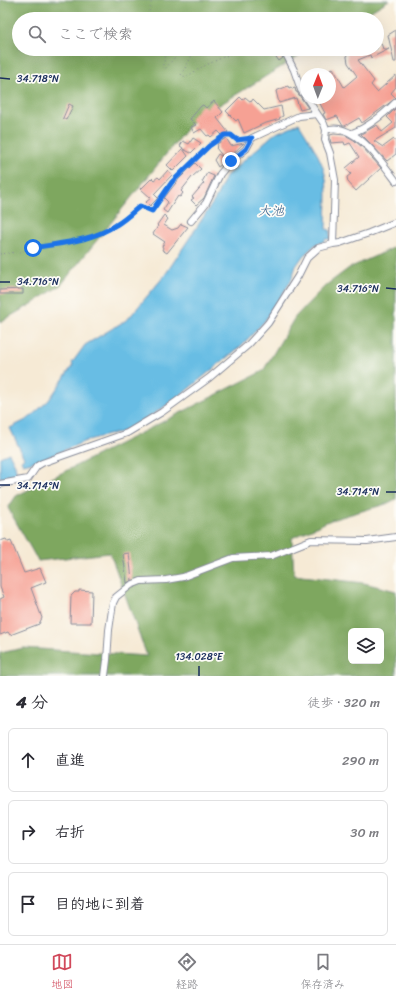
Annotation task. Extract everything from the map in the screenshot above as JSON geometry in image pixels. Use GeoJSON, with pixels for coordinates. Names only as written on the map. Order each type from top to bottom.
{"type":"FeatureCollection","features":[{"type":"Feature","properties":{"kind":"street"},"geometry":{"type":"LineString","coordinates":[[287,56],[301,90],[324,124],[326,130],[325,140],[330,153],[335,180],[333,244]]}},
{"type":"Feature","properties":{"kind":"street"},"geometry":{"type":"LineString","coordinates":[[352,133],[362,130],[385,114],[396,102]]}},
{"type":"Feature","properties":{"kind":"street"},"geometry":{"type":"LineString","coordinates":[[191,220],[206,203],[220,174],[231,161],[246,149],[252,138],[299,116],[317,114]]}},
{"type":"Feature","properties":{"kind":"street"},"geometry":{"type":"LineString","coordinates":[[326,130],[333,127],[352,133],[375,153],[396,182]]}},
{"type":"Feature","properties":{"kind":"street"},"geometry":{"type":"LineString","coordinates":[[0,484],[28,479],[37,466],[42,463],[127,433],[162,412],[209,378],[248,345],[268,323],[298,276],[307,258],[318,248],[362,236],[396,222]]}},
{"type":"Feature","properties":{"kind":"street"},"geometry":{"type":"LineString","coordinates":[[105,676],[113,603],[116,597],[131,585],[142,581],[166,580],[183,577],[234,558],[271,556],[311,540],[367,541],[396,537]]}},
{"type":"Feature","properties":{"kind":"path"},"geometry":{"type":"LineString","coordinates":[[149,12],[152,0]]}},
{"type":"Feature","properties":{"kind":"path"},"geometry":{"type":"LineString","coordinates":[[166,56],[162,68],[165,69],[176,56]]}},
{"type":"Feature","properties":{"kind":"path"},"geometry":{"type":"LineString","coordinates":[[192,56],[181,75],[186,77],[202,67],[226,56]]}},
{"type":"Feature","properties":{"kind":"path"},"geometry":{"type":"LineString","coordinates":[[0,254],[20,252],[33,248],[82,240],[116,225],[140,206],[152,211],[172,182],[209,146],[225,135],[231,135],[237,140],[252,138]]}},
{"type":"Feature","properties":{"kind":"green space"},"geometry":{"type":"Polygon","coordinates":[[[0,0],[389,0],[369,12],[12,12],[12,56],[299,56],[192,122],[61,285],[32,304],[0,322],[0,0]]]}},
{"type":"Feature","properties":{"kind":"green space"},"geometry":{"type":"Polygon","coordinates":[[[396,247],[396,499],[386,504],[331,520],[292,538],[294,575],[364,583],[396,591],[396,676],[0,676],[0,653],[24,648],[147,656],[110,553],[38,561],[8,508],[16,496],[263,371],[295,317],[325,286],[349,268],[396,247]]]}},
{"type":"Feature","properties":{"kind":"water","name":"大池"},"geometry":{"type":"Polygon","coordinates":[[[299,123],[322,164],[326,179],[327,191],[326,229],[330,230],[330,239],[325,239],[325,241],[315,245],[303,256],[296,266],[291,281],[264,322],[241,346],[176,399],[129,430],[88,440],[41,460],[23,464],[21,460],[24,458],[10,428],[28,419],[49,400],[85,345],[128,319],[165,275],[214,201],[227,175],[274,134],[299,123]]]}},
{"type":"Feature","properties":{"kind":"water"},"geometry":{"type":"Polygon","coordinates":[[[9,453],[15,465],[17,475],[6,480],[0,477],[0,457],[9,453]]]}},
{"type":"Feature","properties":{"kind":"building"},"geometry":{"type":"Polygon","coordinates":[[[396,30],[396,62],[394,62],[388,35],[396,30]]]}},
{"type":"Feature","properties":{"kind":"building"},"geometry":{"type":"Polygon","coordinates":[[[275,56],[282,56],[283,58],[279,61],[275,56]]]}},
{"type":"Feature","properties":{"kind":"building"},"geometry":{"type":"Polygon","coordinates":[[[347,56],[368,56],[358,60],[374,81],[371,85],[377,92],[396,75],[396,87],[391,93],[396,98],[362,123],[359,118],[343,126],[337,116],[326,120],[323,114],[325,113],[320,104],[336,104],[336,73],[344,87],[357,76],[348,63],[347,56]]]}},
{"type":"Feature","properties":{"kind":"building"},"geometry":{"type":"Polygon","coordinates":[[[288,86],[292,89],[295,88],[300,96],[300,104],[305,104],[308,108],[300,110],[296,98],[279,103],[276,91],[288,86]]]}},
{"type":"Feature","properties":{"kind":"building"},"geometry":{"type":"Polygon","coordinates":[[[240,97],[243,100],[245,97],[251,102],[253,99],[264,110],[281,106],[283,116],[279,118],[280,119],[263,124],[244,133],[238,119],[236,121],[226,111],[240,97]]]}},
{"type":"Feature","properties":{"kind":"building"},"geometry":{"type":"Polygon","coordinates":[[[214,101],[223,112],[217,118],[228,132],[223,136],[218,131],[211,137],[209,135],[207,136],[201,129],[194,133],[191,127],[196,125],[190,119],[201,106],[203,105],[206,108],[214,101]]]}},
{"type":"Feature","properties":{"kind":"building"},"geometry":{"type":"Polygon","coordinates":[[[69,104],[73,106],[66,120],[63,118],[69,104]]]}},
{"type":"Feature","properties":{"kind":"building"},"geometry":{"type":"Polygon","coordinates":[[[396,108],[396,128],[374,141],[383,147],[394,139],[396,142],[396,154],[387,161],[361,134],[377,125],[382,132],[393,123],[387,117],[396,108]]]}},
{"type":"Feature","properties":{"kind":"building"},"geometry":{"type":"Polygon","coordinates":[[[330,135],[345,135],[354,140],[381,168],[356,191],[348,182],[347,177],[351,174],[346,168],[359,157],[350,143],[345,145],[344,142],[331,143],[330,135]]]}},
{"type":"Feature","properties":{"kind":"building"},"geometry":{"type":"Polygon","coordinates":[[[193,138],[201,143],[191,153],[183,149],[188,156],[173,171],[167,165],[183,148],[180,146],[183,141],[189,144],[193,138]]]}},
{"type":"Feature","properties":{"kind":"building"},"geometry":{"type":"Polygon","coordinates":[[[226,138],[231,146],[244,143],[218,167],[214,160],[218,154],[224,158],[216,148],[218,146],[217,144],[226,138]]]}},
{"type":"Feature","properties":{"kind":"building"},"geometry":{"type":"Polygon","coordinates":[[[195,163],[201,169],[192,177],[181,191],[183,193],[180,197],[178,196],[167,213],[163,210],[168,202],[164,198],[179,179],[195,163]]]}},
{"type":"Feature","properties":{"kind":"building"},"geometry":{"type":"Polygon","coordinates":[[[168,170],[172,175],[154,194],[158,198],[150,206],[146,202],[151,198],[141,189],[152,178],[154,180],[158,177],[160,179],[168,170]]]}},
{"type":"Feature","properties":{"kind":"building"},"geometry":{"type":"Polygon","coordinates":[[[207,173],[214,176],[204,198],[196,205],[191,200],[194,198],[192,197],[204,183],[202,182],[207,173]]]}},
{"type":"Feature","properties":{"kind":"building"},"geometry":{"type":"Polygon","coordinates":[[[164,215],[168,219],[164,225],[172,230],[178,228],[181,224],[188,227],[167,253],[162,250],[162,246],[165,242],[153,234],[164,215]]]}},
{"type":"Feature","properties":{"kind":"building"},"geometry":{"type":"Polygon","coordinates":[[[23,289],[23,294],[0,294],[0,290],[23,289]]]}},
{"type":"Feature","properties":{"kind":"building"},"geometry":{"type":"Polygon","coordinates":[[[6,539],[8,542],[11,541],[24,573],[40,568],[46,582],[31,588],[42,618],[39,624],[10,635],[8,632],[0,635],[0,599],[4,597],[0,587],[0,541],[6,539]]]}},
{"type":"Feature","properties":{"kind":"building"},"geometry":{"type":"Polygon","coordinates":[[[129,553],[132,580],[127,583],[123,554],[129,553]]]}},
{"type":"Feature","properties":{"kind":"building"},"geometry":{"type":"Polygon","coordinates":[[[79,590],[92,591],[91,623],[70,623],[71,596],[75,592],[79,592],[79,590]]]}},
{"type":"Feature","properties":{"kind":"route"},"geometry":{"type":"LineString","coordinates":[[33,248],[82,240],[116,225],[140,206],[152,211],[172,182],[209,146],[225,135],[231,135],[237,140],[252,138],[246,149],[231,161]]}}]}
